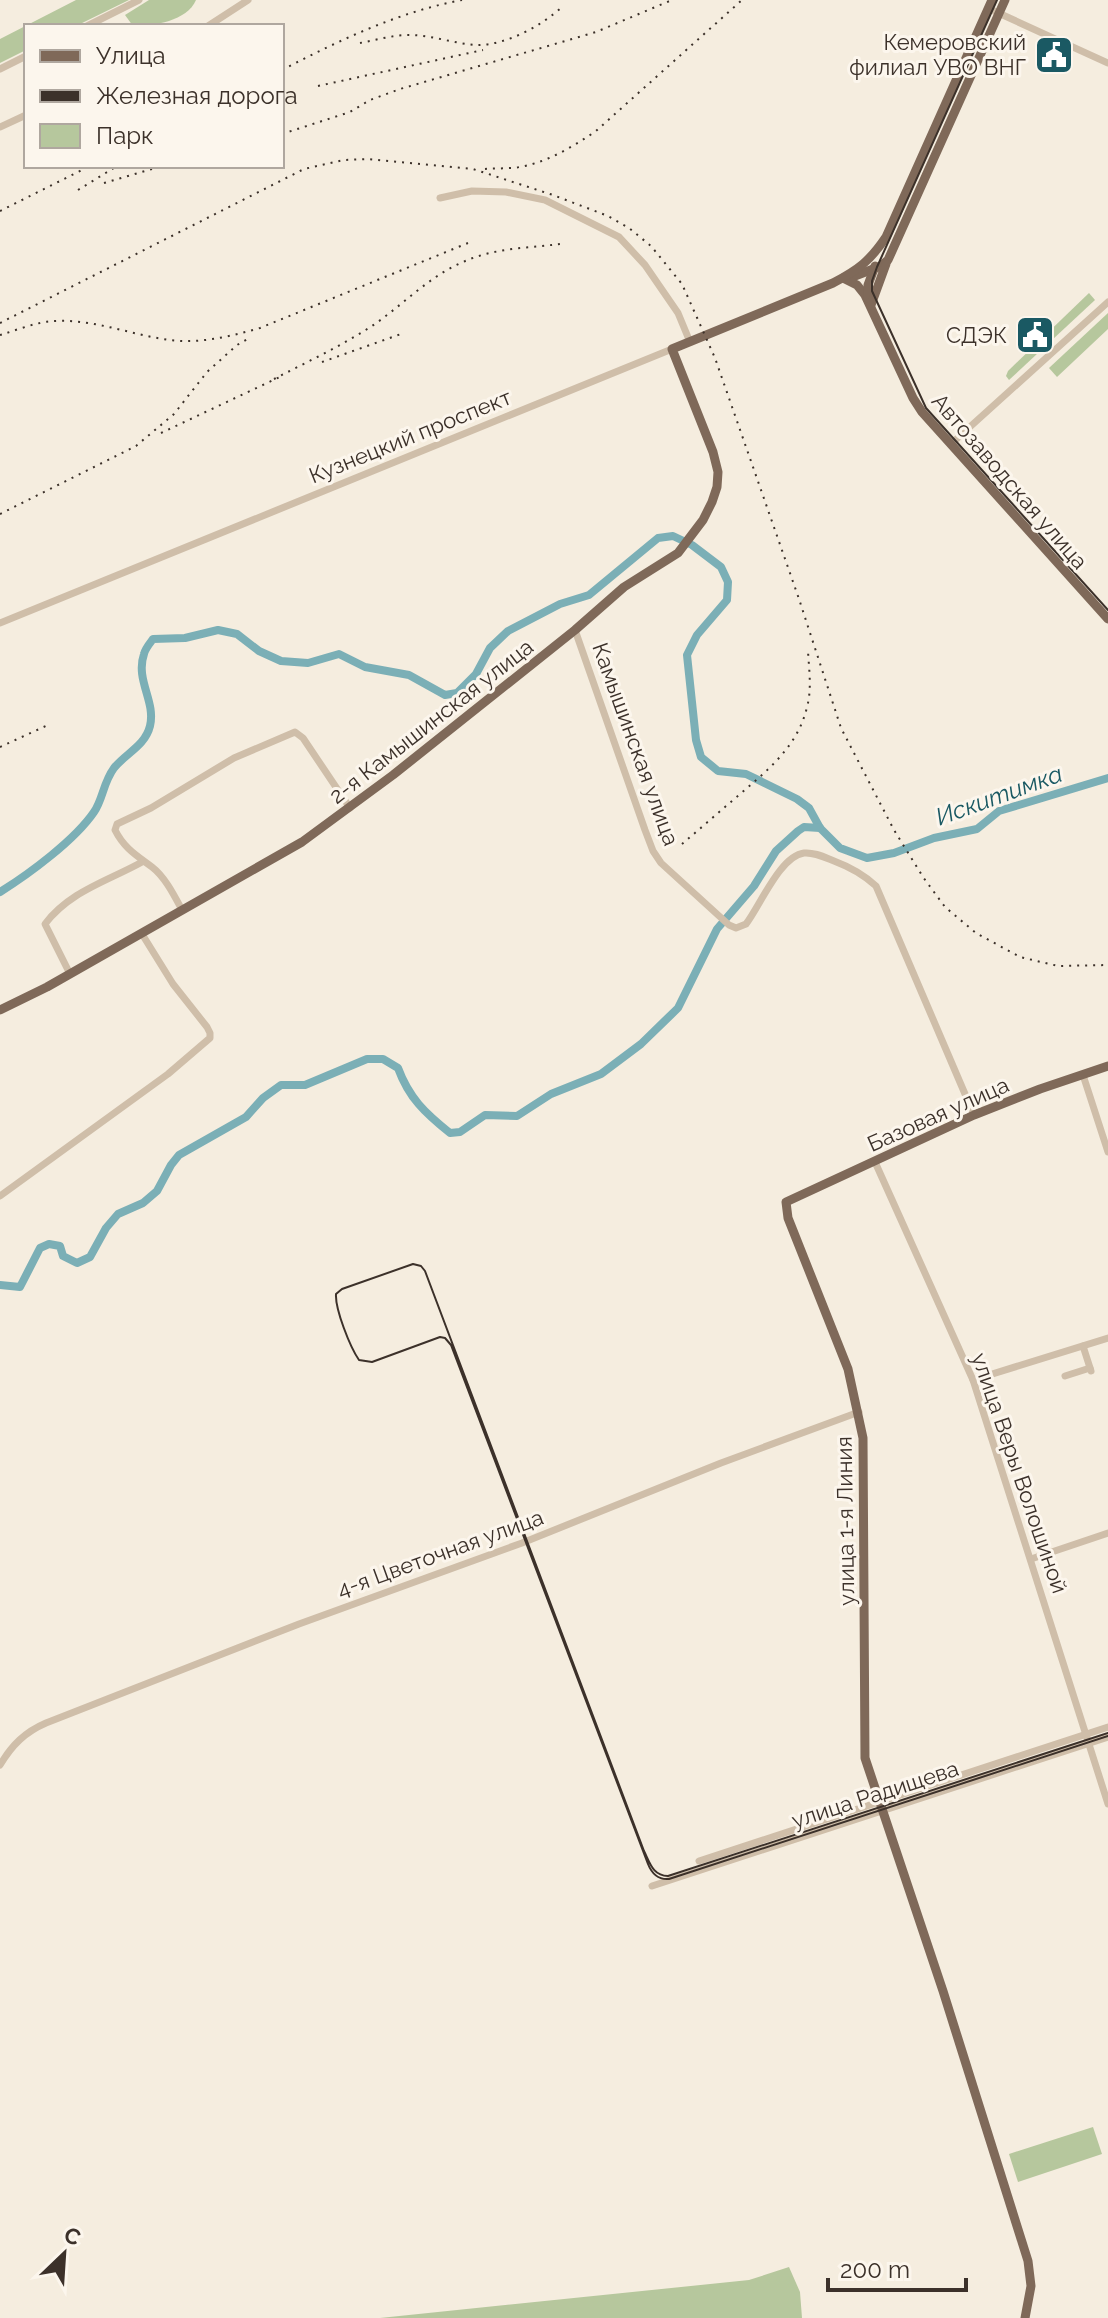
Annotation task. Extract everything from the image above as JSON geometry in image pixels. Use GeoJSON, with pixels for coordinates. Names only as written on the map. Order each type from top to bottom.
{"type":"FeatureCollection","features":[{"type":"Feature","properties":{"kind":"main road","name":"Кузнецкий проспект"},"geometry":{"type":"LineString","coordinates":[[845,279],[871,259],[886,237],[993,7],[1005,0]]}},
{"type":"Feature","properties":{"kind":"main road","name":"Кузнецкий проспект"},"geometry":{"type":"LineString","coordinates":[[672,349],[874,269],[888,260],[993,7]]}},
{"type":"Feature","properties":{"kind":"main road"},"geometry":{"type":"LineString","coordinates":[[870,304],[867,290],[886,237]]}},
{"type":"Feature","properties":{"kind":"main road"},"geometry":{"type":"LineString","coordinates":[[870,304],[888,260]]}},
{"type":"Feature","properties":{"kind":"main road","name":"Автозаводская улица"},"geometry":{"type":"LineString","coordinates":[[845,279],[859,287],[870,304],[922,412],[1108,619]]}},
{"type":"Feature","properties":{"kind":"main road","name":"2-я Камышинская улица"},"geometry":{"type":"LineString","coordinates":[[0,1010],[142,934],[302,842],[350,808],[575,630],[624,587],[678,553],[712,502],[718,472],[711,445],[672,349]]}},
{"type":"Feature","properties":{"kind":"main road","name":"Базовая улица"},"geometry":{"type":"LineString","coordinates":[[786,1202],[974,1115],[1108,1066]]}},
{"type":"Feature","properties":{"kind":"main road","name":"улица 1-я Линия"},"geometry":{"type":"LineString","coordinates":[[786,1202],[788,1218],[848,1369],[863,1438],[865,1758],[1028,2261],[1031,2286],[1025,2318]]}},
{"type":"Feature","properties":{"kind":"street"},"geometry":{"type":"LineString","coordinates":[[91,24],[139,0]]}},
{"type":"Feature","properties":{"kind":"street"},"geometry":{"type":"LineString","coordinates":[[211,24],[248,0]]}},
{"type":"Feature","properties":{"kind":"street"},"geometry":{"type":"LineString","coordinates":[[993,7],[1108,63]]}},
{"type":"Feature","properties":{"kind":"street"},"geometry":{"type":"LineString","coordinates":[[0,69],[24,57]]}},
{"type":"Feature","properties":{"kind":"street"},"geometry":{"type":"LineString","coordinates":[[0,127],[24,116]]}},
{"type":"Feature","properties":{"kind":"street"},"geometry":{"type":"LineString","coordinates":[[440,198],[472,191],[506,192],[545,200],[619,237],[678,313],[690,342]]}},
{"type":"Feature","properties":{"kind":"street"},"geometry":{"type":"LineString","coordinates":[[951,444],[1108,302]]}},
{"type":"Feature","properties":{"kind":"street","name":"Кузнецкий проспект"},"geometry":{"type":"LineString","coordinates":[[0,623],[672,349]]}},
{"type":"Feature","properties":{"kind":"street","name":"Камышинская улица"},"geometry":{"type":"LineString","coordinates":[[575,630],[653,851],[661,863],[729,925],[740,928],[746,924],[782,868],[799,854],[819,855],[862,873],[876,886],[974,1115]]}},
{"type":"Feature","properties":{"kind":"street"},"geometry":{"type":"LineString","coordinates":[[182,910],[152,867],[129,851],[115,830],[117,824],[151,808],[234,758],[295,732],[303,738],[350,808]]}},
{"type":"Feature","properties":{"kind":"street"},"geometry":{"type":"LineString","coordinates":[[70,974],[45,924],[69,900],[142,862]]}},
{"type":"Feature","properties":{"kind":"street"},"geometry":{"type":"LineString","coordinates":[[0,1196],[168,1074],[210,1038],[207,1027],[173,984],[142,934]]}},
{"type":"Feature","properties":{"kind":"street"},"geometry":{"type":"LineString","coordinates":[[1083,1075],[1108,1152]]}},
{"type":"Feature","properties":{"kind":"street","name":"улица Веры Волошиной"},"geometry":{"type":"LineString","coordinates":[[875,1162],[973,1380],[1108,1804]]}},
{"type":"Feature","properties":{"kind":"street"},"geometry":{"type":"LineString","coordinates":[[973,1380],[1108,1338]]}},
{"type":"Feature","properties":{"kind":"street"},"geometry":{"type":"LineString","coordinates":[[1065,1376],[1091,1370],[1083,1346]]}},
{"type":"Feature","properties":{"kind":"street","name":"4-я Цветочная улица"},"geometry":{"type":"LineString","coordinates":[[0,1765],[9,1749],[34,1728],[272,1634],[526,1542],[721,1463],[859,1412]]}},
{"type":"Feature","properties":{"kind":"street"},"geometry":{"type":"LineString","coordinates":[[1031,1559],[1108,1533]]}},
{"type":"Feature","properties":{"kind":"street","name":"улица Радищева"},"geometry":{"type":"LineString","coordinates":[[652,1886],[1108,1727]]}},
{"type":"Feature","properties":{"kind":"street","name":"улица Радищева"},"geometry":{"type":"LineString","coordinates":[[881,1806],[1108,1737]]}},
{"type":"Feature","properties":{"kind":"street"},"geometry":{"type":"LineString","coordinates":[[699,1861],[881,1806]]}},
{"type":"Feature","properties":{"kind":"green space"},"geometry":{"type":"Polygon","coordinates":[[[76,0],[129,0],[80,24],[29,24],[76,0]]]}},
{"type":"Feature","properties":{"kind":"green space"},"geometry":{"type":"Polygon","coordinates":[[[149,0],[196,0],[185,13],[160,23],[132,24],[125,15],[149,0]]]}},
{"type":"Feature","properties":{"kind":"green space"},"geometry":{"type":"Polygon","coordinates":[[[24,27],[24,51],[0,63],[0,39],[24,27]]]}},
{"type":"Feature","properties":{"kind":"green space"},"geometry":{"type":"Polygon","coordinates":[[[1089,293],[1095,300],[1009,380],[1006,376],[1008,371],[1089,293]]]}},
{"type":"Feature","properties":{"kind":"green space"},"geometry":{"type":"Polygon","coordinates":[[[1108,313],[1108,329],[1057,377],[1049,368],[1108,313]]]}},
{"type":"Feature","properties":{"kind":"green space"},"geometry":{"type":"Polygon","coordinates":[[[1093,2127],[1102,2154],[1018,2182],[1009,2154],[1093,2127]]]}},
{"type":"Feature","properties":{"kind":"green space"},"geometry":{"type":"Polygon","coordinates":[[[789,2267],[800,2292],[802,2318],[380,2318],[749,2280],[789,2267]]]}},
{"type":"Feature","properties":{"kind":"waterway","name":"Искитимка"},"geometry":{"type":"LineString","coordinates":[[0,892],[64,845],[86,823],[97,807],[114,768],[148,733],[151,717],[142,664],[145,650],[153,639],[185,638],[218,630],[237,634],[259,651],[281,661],[308,663],[339,654],[365,667],[409,675],[445,695],[457,693],[476,674],[490,648],[508,631],[560,604],[589,595],[658,538],[673,536],[692,545],[721,567],[728,582],[727,600],[697,635],[687,655],[696,740],[701,757],[718,771],[746,774],[797,799],[809,808],[820,828],[840,848],[867,858],[894,853],[934,838],[977,829],[999,811],[1108,778]]}},
{"type":"Feature","properties":{"kind":"waterway"},"geometry":{"type":"LineString","coordinates":[[0,1285],[20,1287],[40,1248],[49,1244],[60,1246],[63,1256],[77,1263],[90,1257],[106,1228],[118,1214],[143,1203],[157,1191],[179,1155],[246,1117],[263,1098],[281,1085],[305,1085],[367,1059],[383,1059],[398,1068],[419,1104],[450,1133],[460,1132],[485,1115],[517,1116],[551,1094],[601,1074],[641,1044],[678,1008],[717,929],[754,886],[776,851],[804,827],[820,828]]}},
{"type":"Feature","properties":{"kind":"tram line"},"geometry":{"type":"LineString","coordinates":[[997,0],[877,267],[872,291],[926,408],[1108,610]]}},
{"type":"Feature","properties":{"kind":"tram line"},"geometry":{"type":"LineString","coordinates":[[1108,1733],[668,1876],[659,1874],[644,1851],[425,1271],[413,1264],[342,1289],[336,1294],[344,1328],[359,1360],[372,1362],[440,1337],[451,1345],[648,1864],[659,1877],[669,1879],[1108,1736]]}},
{"type":"Feature","properties":{"kind":"railway"},"geometry":{"type":"LineString","coordinates":[[284,69],[392,20],[462,0]]}},
{"type":"Feature","properties":{"kind":"railway"},"geometry":{"type":"LineString","coordinates":[[284,133],[350,112],[370,100],[400,89],[596,32],[672,0]]}},
{"type":"Feature","properties":{"kind":"railway"},"geometry":{"type":"LineString","coordinates":[[485,169],[515,168],[535,163],[588,137],[742,0]]}},
{"type":"Feature","properties":{"kind":"railway"},"geometry":{"type":"LineString","coordinates":[[360,43],[409,35],[477,45],[500,42],[523,33],[562,7]]}},
{"type":"Feature","properties":{"kind":"railway"},"geometry":{"type":"LineString","coordinates":[[318,86],[483,50]]}},
{"type":"Feature","properties":{"kind":"railway"},"geometry":{"type":"LineString","coordinates":[[0,323],[304,169],[344,160],[368,159],[473,169],[553,195],[608,216],[629,228],[651,246],[682,284],[715,358],[841,728],[894,830],[923,877],[945,907],[976,933],[1020,957],[1058,966],[1108,965]]}},
{"type":"Feature","properties":{"kind":"railway"},"geometry":{"type":"LineString","coordinates":[[0,211],[86,168]]}},
{"type":"Feature","properties":{"kind":"railway"},"geometry":{"type":"LineString","coordinates":[[78,190],[114,168]]}},
{"type":"Feature","properties":{"kind":"railway"},"geometry":{"type":"LineString","coordinates":[[104,183],[155,168]]}},
{"type":"Feature","properties":{"kind":"railway"},"geometry":{"type":"LineString","coordinates":[[0,335],[40,323],[68,321],[175,341],[224,337],[260,328],[468,243]]}},
{"type":"Feature","properties":{"kind":"railway"},"geometry":{"type":"LineString","coordinates":[[274,379],[360,333],[450,268],[498,251],[560,244]]}},
{"type":"Feature","properties":{"kind":"railway"},"geometry":{"type":"LineString","coordinates":[[322,362],[401,334]]}},
{"type":"Feature","properties":{"kind":"railway"},"geometry":{"type":"LineString","coordinates":[[0,514],[136,446],[174,414],[207,372],[237,345],[251,337]]}},
{"type":"Feature","properties":{"kind":"railway"},"geometry":{"type":"LineString","coordinates":[[161,433],[284,375]]}},
{"type":"Feature","properties":{"kind":"railway"},"geometry":{"type":"LineString","coordinates":[[682,844],[761,776],[797,734],[809,700],[808,651]]}},
{"type":"Feature","properties":{"kind":"railway"},"geometry":{"type":"LineString","coordinates":[[0,747],[48,725]]}},
{"type":"Feature","properties":{"kind":"place","name":"Кемеровский филиал УВО ВНГ"},"geometry":{"type":"Point","coordinates":[1054,55]}},
{"type":"Feature","properties":{"kind":"place","name":"СДЭК"},"geometry":{"type":"Point","coordinates":[1035,335]}}]}
